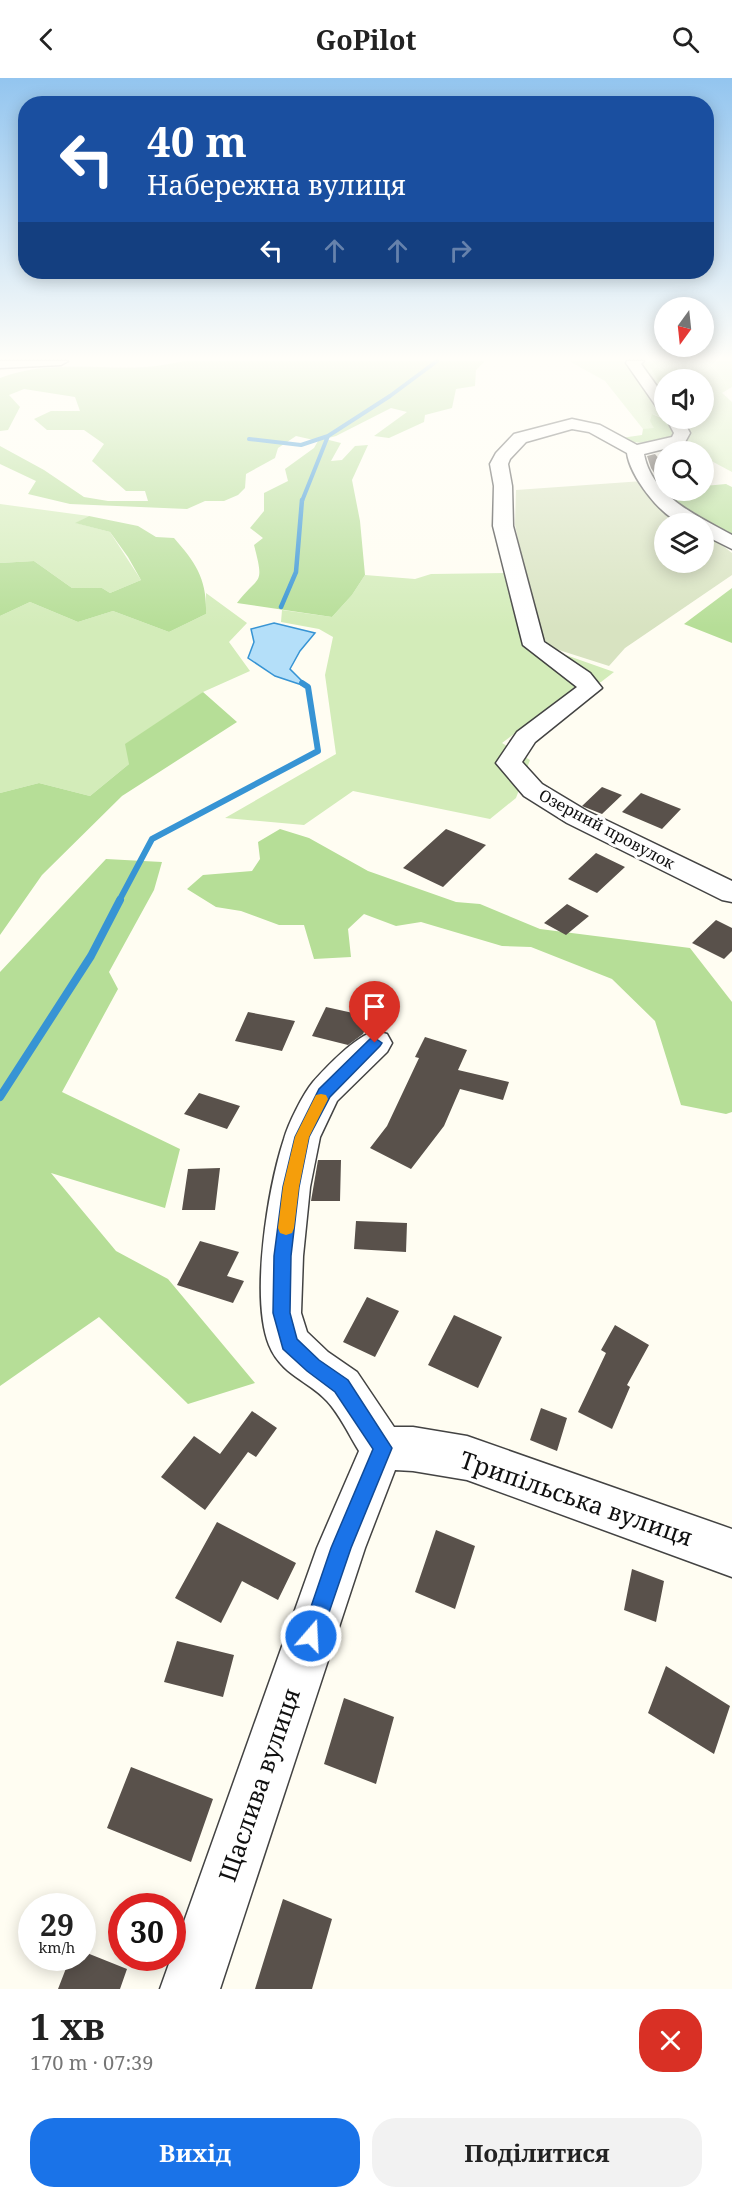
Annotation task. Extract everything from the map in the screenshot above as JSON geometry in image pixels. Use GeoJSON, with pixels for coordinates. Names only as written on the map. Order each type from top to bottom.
{"type":"FeatureCollection","features":[{"type":"Feature","properties":{"kind":"street","name":"Озерний провулок"},"geometry":{"type":"LineString","coordinates":[[508,450],[499,464],[503,486],[503,526],[519,579],[534,645],[582,678],[590,688],[526,737],[509,763],[533,790],[577,817],[732,893]]}},
{"type":"Feature","properties":{"kind":"street"},"geometry":{"type":"LineString","coordinates":[[642,450],[635,452],[635,462],[645,480],[679,513]]}},
{"type":"Feature","properties":{"kind":"street"},"geometry":{"type":"LineString","coordinates":[[714,533],[732,543]]}},
{"type":"Feature","properties":{"kind":"street"},"geometry":{"type":"LineString","coordinates":[[375,1043],[324,1093],[302,1137],[291,1187],[282,1256],[281,1313],[289,1343],[313,1366],[342,1386],[382,1448]]}},
{"type":"Feature","properties":{"kind":"street","name":"Трипільська вулиця"},"geometry":{"type":"LineString","coordinates":[[382,1448],[413,1449],[467,1458],[732,1553]]}},
{"type":"Feature","properties":{"kind":"street","name":"Щаслива вулиця"},"geometry":{"type":"LineString","coordinates":[[190,1989],[341,1548],[382,1448]]}},
{"type":"Feature","properties":{"kind":"green space"},"geometry":{"type":"Polygon","coordinates":[[[0,450],[8,450],[44,470],[84,497],[108,501],[148,501],[145,491],[126,491],[92,461],[100,450],[277,450],[275,458],[246,474],[245,488],[238,495],[224,501],[205,501],[187,509],[70,504],[28,494],[36,481],[0,464],[0,450]]]}},
{"type":"Feature","properties":{"kind":"green space"},"geometry":{"type":"Polygon","coordinates":[[[311,450],[337,450],[331,461],[342,460],[351,450],[366,450],[352,480],[360,521],[365,575],[352,595],[332,617],[237,603],[255,583],[259,574],[254,545],[263,538],[250,528],[264,511],[264,493],[288,481],[285,469],[311,450]]]}},
{"type":"Feature","properties":{"kind":"green space"},"geometry":{"type":"Polygon","coordinates":[[[714,450],[732,450],[732,472],[714,462],[714,450]]]}},
{"type":"Feature","properties":{"kind":"green space"},"geometry":{"type":"Polygon","coordinates":[[[643,481],[654,491],[654,501],[665,501],[678,513],[654,513],[654,573],[714,573],[714,539],[732,553],[732,575],[625,648],[609,666],[540,644],[515,525],[516,490],[643,481]]]}},
{"type":"Feature","properties":{"kind":"green space"},"geometry":{"type":"Polygon","coordinates":[[[726,484],[732,487],[732,537],[714,527],[714,513],[689,513],[673,501],[714,501],[714,485],[726,484]]]}},
{"type":"Feature","properties":{"kind":"green space"},"geometry":{"type":"Polygon","coordinates":[[[0,504],[89,516],[76,523],[110,532],[141,580],[110,593],[102,588],[72,588],[34,561],[0,563],[0,504]]]}},
{"type":"Feature","properties":{"kind":"green space"},"geometry":{"type":"Polygon","coordinates":[[[89,516],[138,526],[156,537],[174,538],[199,572],[205,591],[206,614],[169,632],[113,611],[78,622],[30,602],[0,616],[0,563],[34,561],[72,588],[102,588],[110,593],[141,580],[110,532],[75,523],[89,516]]]}},
{"type":"Feature","properties":{"kind":"green space"},"geometry":{"type":"Polygon","coordinates":[[[507,573],[543,647],[614,672],[601,682],[574,689],[502,743],[530,760],[516,798],[490,819],[353,791],[304,825],[225,818],[336,754],[325,675],[333,637],[319,629],[281,622],[282,610],[332,617],[352,595],[365,575],[415,579],[431,574],[507,573]]]}},
{"type":"Feature","properties":{"kind":"green space"},"geometry":{"type":"Polygon","coordinates":[[[732,588],[732,643],[684,624],[732,588]]]}},
{"type":"Feature","properties":{"kind":"green space"},"geometry":{"type":"Polygon","coordinates":[[[206,593],[247,623],[229,642],[250,671],[203,692],[129,764],[90,796],[39,783],[0,793],[0,616],[30,602],[78,622],[113,611],[169,632],[206,614],[206,593]]]}},
{"type":"Feature","properties":{"kind":"green space"},"geometry":{"type":"Polygon","coordinates":[[[203,692],[237,722],[122,796],[42,875],[0,935],[0,793],[39,783],[90,796],[129,764],[125,744],[203,692]]]}},
{"type":"Feature","properties":{"kind":"green space"},"geometry":{"type":"Polygon","coordinates":[[[280,829],[309,838],[368,871],[456,902],[480,904],[540,929],[690,948],[732,1002],[732,1112],[726,1114],[681,1105],[655,1021],[612,979],[531,947],[502,946],[421,922],[396,926],[364,914],[348,929],[351,957],[314,959],[304,925],[279,925],[241,911],[216,907],[187,889],[203,875],[252,871],[260,859],[258,842],[280,829]]]}},
{"type":"Feature","properties":{"kind":"green space"},"geometry":{"type":"Polygon","coordinates":[[[106,859],[162,862],[154,890],[109,972],[118,989],[62,1092],[180,1149],[165,1208],[51,1173],[116,1251],[168,1279],[255,1383],[188,1404],[99,1317],[0,1386],[0,972],[106,859]]]}},
{"type":"Feature","properties":{"kind":"water"},"geometry":{"type":"Polygon","coordinates":[[[274,623],[315,633],[300,651],[290,669],[308,687],[275,676],[248,658],[254,642],[251,629],[274,623]]]}},
{"type":"Feature","properties":{"kind":"building"},"geometry":{"type":"Polygon","coordinates":[[[654,454],[654,473],[651,468],[647,456],[654,454]]]}},
{"type":"Feature","properties":{"kind":"building"},"geometry":{"type":"Polygon","coordinates":[[[602,787],[622,795],[602,814],[582,806],[602,787]]]}},
{"type":"Feature","properties":{"kind":"building"},"geometry":{"type":"Polygon","coordinates":[[[641,793],[681,809],[662,829],[622,812],[641,793]]]}},
{"type":"Feature","properties":{"kind":"building"},"geometry":{"type":"Polygon","coordinates":[[[446,829],[486,845],[443,887],[403,868],[446,829]]]}},
{"type":"Feature","properties":{"kind":"building"},"geometry":{"type":"Polygon","coordinates":[[[596,853],[625,867],[597,893],[568,879],[596,853]]]}},
{"type":"Feature","properties":{"kind":"building"},"geometry":{"type":"Polygon","coordinates":[[[567,904],[589,916],[566,935],[544,923],[567,904]]]}},
{"type":"Feature","properties":{"kind":"building"},"geometry":{"type":"Polygon","coordinates":[[[716,920],[732,928],[732,951],[724,959],[692,943],[716,920]]]}},
{"type":"Feature","properties":{"kind":"building"},"geometry":{"type":"Polygon","coordinates":[[[326,1007],[371,1017],[363,1034],[348,1045],[312,1036],[326,1007]]]}},
{"type":"Feature","properties":{"kind":"building"},"geometry":{"type":"Polygon","coordinates":[[[248,1012],[295,1021],[282,1051],[235,1041],[248,1012]]]}},
{"type":"Feature","properties":{"kind":"building"},"geometry":{"type":"Polygon","coordinates":[[[425,1037],[467,1050],[458,1070],[509,1082],[503,1100],[460,1089],[444,1126],[411,1169],[370,1148],[387,1126],[419,1058],[415,1057],[425,1037]]]}},
{"type":"Feature","properties":{"kind":"building"},"geometry":{"type":"Polygon","coordinates":[[[199,1093],[240,1106],[227,1129],[184,1114],[199,1093]]]}},
{"type":"Feature","properties":{"kind":"building"},"geometry":{"type":"Polygon","coordinates":[[[318,1160],[341,1160],[340,1201],[311,1201],[318,1160]]]}},
{"type":"Feature","properties":{"kind":"building"},"geometry":{"type":"Polygon","coordinates":[[[220,1168],[215,1210],[182,1210],[188,1169],[220,1168]]]}},
{"type":"Feature","properties":{"kind":"building"},"geometry":{"type":"Polygon","coordinates":[[[356,1221],[407,1223],[406,1252],[354,1249],[356,1221]]]}},
{"type":"Feature","properties":{"kind":"building"},"geometry":{"type":"Polygon","coordinates":[[[200,1241],[239,1252],[227,1276],[244,1281],[233,1303],[177,1285],[200,1241]]]}},
{"type":"Feature","properties":{"kind":"building"},"geometry":{"type":"Polygon","coordinates":[[[367,1297],[399,1311],[375,1357],[343,1342],[367,1297]]]}},
{"type":"Feature","properties":{"kind":"building"},"geometry":{"type":"Polygon","coordinates":[[[454,1315],[502,1337],[478,1388],[428,1365],[454,1315]]]}},
{"type":"Feature","properties":{"kind":"building"},"geometry":{"type":"Polygon","coordinates":[[[615,1325],[649,1345],[627,1385],[630,1387],[612,1429],[578,1412],[606,1353],[601,1350],[615,1325]]]}},
{"type":"Feature","properties":{"kind":"building"},"geometry":{"type":"Polygon","coordinates":[[[541,1408],[567,1418],[557,1451],[530,1440],[541,1408]]]}},
{"type":"Feature","properties":{"kind":"building"},"geometry":{"type":"Polygon","coordinates":[[[252,1411],[277,1428],[256,1457],[248,1452],[205,1510],[161,1477],[194,1436],[220,1454],[252,1411]]]}},
{"type":"Feature","properties":{"kind":"building"},"geometry":{"type":"Polygon","coordinates":[[[217,1522],[296,1563],[278,1600],[242,1581],[221,1623],[175,1598],[217,1522]]]}},
{"type":"Feature","properties":{"kind":"building"},"geometry":{"type":"Polygon","coordinates":[[[436,1530],[475,1546],[455,1609],[415,1592],[436,1530]]]}},
{"type":"Feature","properties":{"kind":"building"},"geometry":{"type":"Polygon","coordinates":[[[632,1569],[664,1581],[656,1622],[624,1610],[632,1569]]]}},
{"type":"Feature","properties":{"kind":"building"},"geometry":{"type":"Polygon","coordinates":[[[177,1641],[234,1655],[223,1697],[164,1682],[177,1641]]]}},
{"type":"Feature","properties":{"kind":"building"},"geometry":{"type":"Polygon","coordinates":[[[666,1666],[730,1706],[714,1754],[648,1713],[666,1666]]]}},
{"type":"Feature","properties":{"kind":"building"},"geometry":{"type":"Polygon","coordinates":[[[344,1698],[394,1717],[376,1784],[324,1764],[344,1698]]]}},
{"type":"Feature","properties":{"kind":"building"},"geometry":{"type":"Polygon","coordinates":[[[131,1767],[213,1799],[191,1862],[107,1828],[131,1767]]]}},
{"type":"Feature","properties":{"kind":"building"},"geometry":{"type":"Polygon","coordinates":[[[283,1899],[332,1919],[312,1989],[255,1989],[283,1899]]]}},
{"type":"Feature","properties":{"kind":"building"},"geometry":{"type":"Polygon","coordinates":[[[96,1957],[108,1961],[108,1971],[126,1971],[120,1989],[58,1989],[65,1971],[96,1971],[96,1957]]]}},
{"type":"Feature","properties":{"kind":"waterway"},"geometry":{"type":"LineString","coordinates":[[302,501],[322,450]]}},
{"type":"Feature","properties":{"kind":"waterway"},"geometry":{"type":"LineString","coordinates":[[281,607],[296,572],[302,500]]}},
{"type":"Feature","properties":{"kind":"waterway"},"geometry":{"type":"LineString","coordinates":[[119,901],[152,839],[318,751],[308,687],[302,683]]}},
{"type":"Feature","properties":{"kind":"waterway"},"geometry":{"type":"LineString","coordinates":[[0,1097],[91,956],[120,900]]}},
{"type":"Feature","properties":{"kind":"slow traffic"},"geometry":{"type":"LineString","coordinates":[[286,1228],[291,1187],[302,1137],[321,1099]]}},
{"type":"Feature","properties":{"kind":"route"},"geometry":{"type":"LineString","coordinates":[[311,1636],[341,1548],[382,1448],[342,1386],[313,1366],[289,1343],[281,1313],[282,1256],[291,1187],[302,1137],[324,1093],[375,1043]]}}]}
